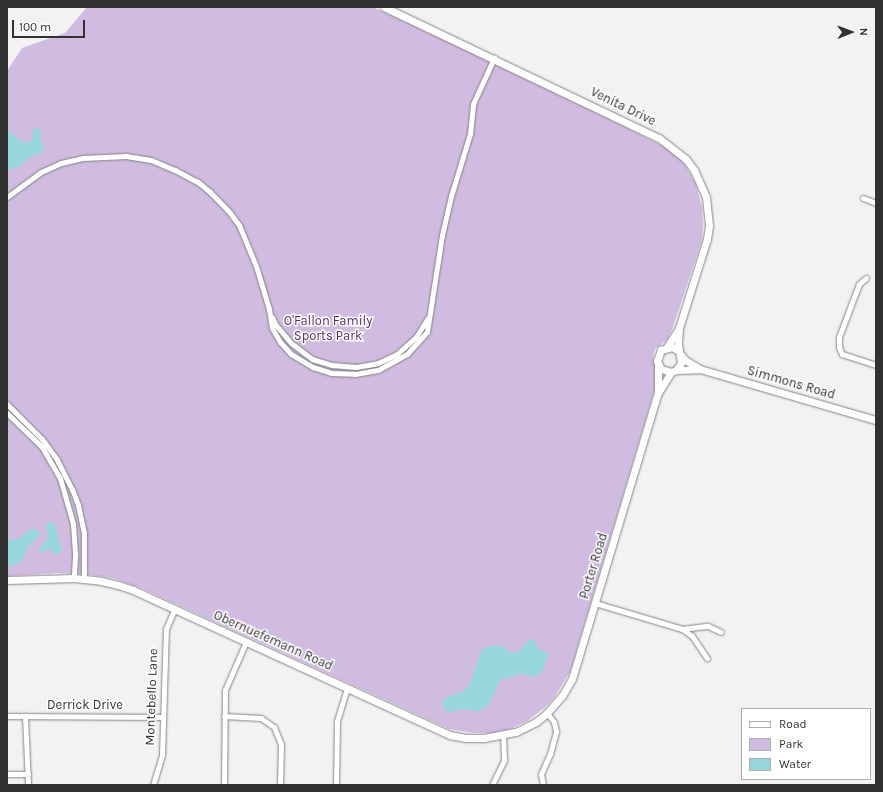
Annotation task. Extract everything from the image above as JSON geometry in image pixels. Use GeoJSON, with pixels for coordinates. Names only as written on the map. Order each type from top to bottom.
{"type":"FeatureCollection","features":[{"type":"Feature","properties":{"kind":"street","name":"Venita Drive"},"geometry":{"type":"LineString","coordinates":[[384,7],[494,58],[659,138],[678,152],[694,170],[706,197],[709,226],[707,239],[679,328],[667,347]]}},
{"type":"Feature","properties":{"kind":"street"},"geometry":{"type":"LineString","coordinates":[[7,197],[27,180],[40,172],[61,163],[83,158],[126,156],[164,164],[198,182],[230,213],[251,250],[269,309],[272,328],[280,342],[291,354],[314,368],[342,375],[366,373],[378,370],[399,360],[415,347],[427,332],[450,196],[470,134],[473,104],[494,58]]}},
{"type":"Feature","properties":{"kind":"street"},"geometry":{"type":"LineString","coordinates":[[863,198],[876,203]]}},
{"type":"Feature","properties":{"kind":"street"},"geometry":{"type":"LineString","coordinates":[[866,278],[859,284],[839,337],[839,347],[842,354],[876,365]]}},
{"type":"Feature","properties":{"kind":"street","name":"Venita Drive"},"geometry":{"type":"LineString","coordinates":[[679,328],[680,353]]}},
{"type":"Feature","properties":{"kind":"street"},"geometry":{"type":"LineString","coordinates":[[667,347],[672,347],[680,353],[681,364],[673,371],[664,371],[658,365],[658,353],[667,347]]}},
{"type":"Feature","properties":{"kind":"street","name":"Simmons Road"},"geometry":{"type":"LineString","coordinates":[[680,353],[685,360],[700,369],[876,420]]}},
{"type":"Feature","properties":{"kind":"street","name":"Porter Road"},"geometry":{"type":"LineString","coordinates":[[525,728],[547,713],[562,696],[572,679],[658,393],[658,365]]}},
{"type":"Feature","properties":{"kind":"street","name":"Simmons Road"},"geometry":{"type":"LineString","coordinates":[[673,371],[700,369]]}},
{"type":"Feature","properties":{"kind":"street","name":"Porter Road"},"geometry":{"type":"LineString","coordinates":[[658,393],[673,371]]}},
{"type":"Feature","properties":{"kind":"street"},"geometry":{"type":"LineString","coordinates":[[7,404],[42,439],[57,460],[72,489],[78,505],[84,533],[84,578]]}},
{"type":"Feature","properties":{"kind":"street"},"geometry":{"type":"LineString","coordinates":[[7,413],[42,447],[60,478],[72,524],[75,556],[74,578]]}},
{"type":"Feature","properties":{"kind":"street","name":"Obernuefemann Road"},"geometry":{"type":"LineString","coordinates":[[7,580],[84,578],[133,590],[450,735],[466,738],[503,736],[525,728]]}},
{"type":"Feature","properties":{"kind":"street"},"geometry":{"type":"LineString","coordinates":[[595,603],[682,628],[708,626],[721,632]]}},
{"type":"Feature","properties":{"kind":"street","name":"Montebello Lane"},"geometry":{"type":"LineString","coordinates":[[154,785],[162,755],[162,717],[166,629],[174,610]]}},
{"type":"Feature","properties":{"kind":"street"},"geometry":{"type":"LineString","coordinates":[[682,628],[692,636],[707,658]]}},
{"type":"Feature","properties":{"kind":"street"},"geometry":{"type":"LineString","coordinates":[[224,785],[225,690],[246,642]]}},
{"type":"Feature","properties":{"kind":"street"},"geometry":{"type":"LineString","coordinates":[[336,785],[337,721],[347,688]]}},
{"type":"Feature","properties":{"kind":"street"},"geometry":{"type":"LineString","coordinates":[[543,785],[541,774],[550,754],[556,731],[554,722],[547,713]]}},
{"type":"Feature","properties":{"kind":"street","name":"Derrick Drive"},"geometry":{"type":"LineString","coordinates":[[7,716],[162,717]]}},
{"type":"Feature","properties":{"kind":"street"},"geometry":{"type":"LineString","coordinates":[[25,716],[28,785]]}},
{"type":"Feature","properties":{"kind":"street"},"geometry":{"type":"LineString","coordinates":[[224,716],[261,718],[274,727],[281,744],[280,785]]}},
{"type":"Feature","properties":{"kind":"street"},"geometry":{"type":"LineString","coordinates":[[492,785],[504,760],[503,736]]}},
{"type":"Feature","properties":{"kind":"street"},"geometry":{"type":"LineString","coordinates":[[7,774],[28,774]]}},
{"type":"Feature","properties":{"kind":"green space","name":"O'Fallon Family Sports Park"},"geometry":{"type":"Polygon","coordinates":[[[87,7],[373,7],[523,76],[673,151],[685,165],[696,184],[702,207],[702,240],[672,330],[667,340],[655,349],[653,357],[657,373],[656,385],[570,672],[554,698],[527,721],[510,729],[492,733],[474,733],[449,729],[141,588],[112,578],[85,574],[58,573],[7,576],[7,71],[22,48],[65,33],[87,7]]]}},
{"type":"Feature","properties":{"kind":"water"},"geometry":{"type":"Polygon","coordinates":[[[34,128],[39,128],[43,150],[41,153],[26,159],[21,166],[7,171],[7,130],[20,141],[27,143],[32,140],[34,128]]]}},
{"type":"Feature","properties":{"kind":"water"},"geometry":{"type":"Polygon","coordinates":[[[48,522],[52,522],[55,526],[62,550],[58,554],[55,554],[50,549],[38,551],[48,537],[46,527],[48,522]]]}},
{"type":"Feature","properties":{"kind":"water"},"geometry":{"type":"Polygon","coordinates":[[[31,529],[39,531],[40,535],[28,547],[22,560],[17,564],[7,566],[7,539],[14,540],[21,537],[31,529]]]}},
{"type":"Feature","properties":{"kind":"water"},"geometry":{"type":"Polygon","coordinates":[[[529,640],[535,641],[538,649],[548,653],[542,673],[534,677],[521,674],[500,680],[489,704],[479,711],[460,709],[449,713],[444,709],[442,702],[448,696],[461,693],[470,684],[482,649],[490,646],[502,646],[511,653],[518,652],[529,640]]]}}]}
